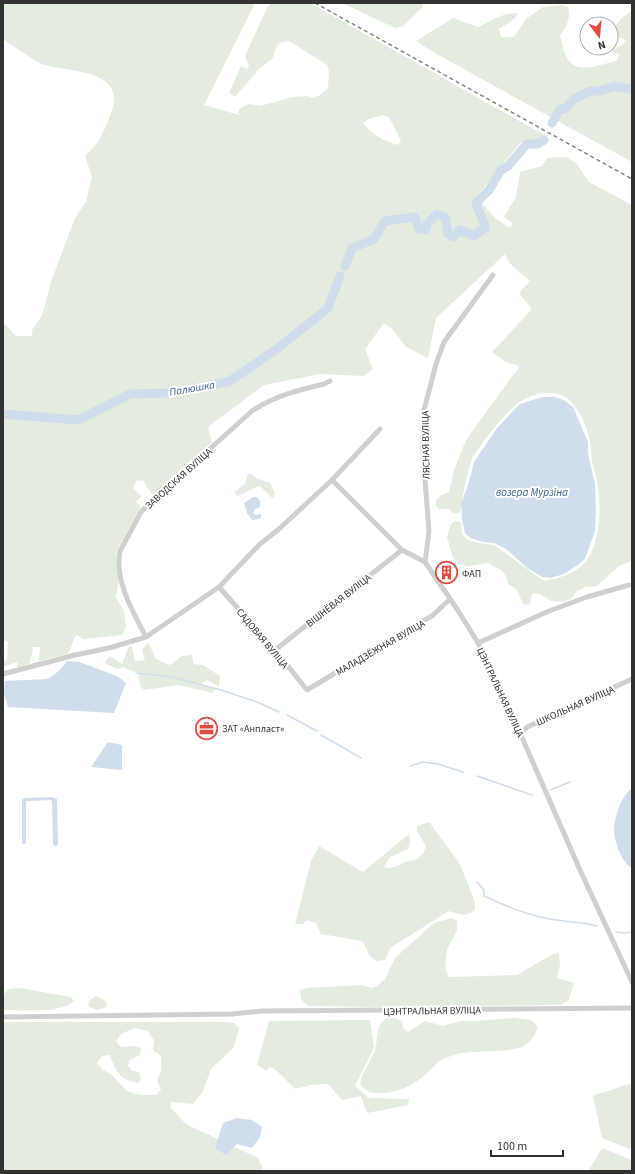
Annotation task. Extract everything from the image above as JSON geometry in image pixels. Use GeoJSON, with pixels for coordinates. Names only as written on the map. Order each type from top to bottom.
{"type":"FeatureCollection","features":[{"type":"Feature","properties":{"kind":"street","name":"ЛЯСНАЯ ВУЛІЦА"},"geometry":{"type":"LineString","coordinates":[[425,562],[429,531],[423,454],[424,410],[429,388],[444,342],[493,275]]}},
{"type":"Feature","properties":{"kind":"street","name":"ЗАВОДСКАЯ ВУЛІЦА"},"geometry":{"type":"LineString","coordinates":[[146,637],[123,591],[118,557],[141,512],[252,411],[264,403],[278,397],[330,381]]}},
{"type":"Feature","properties":{"kind":"street"},"geometry":{"type":"LineString","coordinates":[[3,674],[75,655],[109,648],[146,637],[219,587],[260,544],[279,529],[332,480],[380,429]]}},
{"type":"Feature","properties":{"kind":"street","name":"ЦЭНТРАЛЬНАЯ ВУЛІЦА"},"geometry":{"type":"LineString","coordinates":[[332,480],[402,550],[425,562],[478,643],[521,733],[580,870],[632,982]]}},
{"type":"Feature","properties":{"kind":"street","name":"ВІШНЁВАЯ ВУЛІЦА"},"geometry":{"type":"LineString","coordinates":[[275,650],[402,550]]}},
{"type":"Feature","properties":{"kind":"street","name":"ЦЭНТРАЛЬНАЯ ВУЛІЦА"},"geometry":{"type":"LineString","coordinates":[[478,643],[549,611],[587,597],[629,585]]}},
{"type":"Feature","properties":{"kind":"street","name":"САДОВАЯ ВУЛІЦА"},"geometry":{"type":"LineString","coordinates":[[219,587],[275,650],[307,690]]}},
{"type":"Feature","properties":{"kind":"street","name":"МАЛАДЗЁЖНАЯ ВУЛІЦА"},"geometry":{"type":"LineString","coordinates":[[307,690],[408,628],[432,616],[450,600]]}},
{"type":"Feature","properties":{"kind":"street","name":"ШКОЛЬНАЯ ВУЛІЦА"},"geometry":{"type":"LineString","coordinates":[[521,733],[527,727],[632,679]]}},
{"type":"Feature","properties":{"kind":"street","name":"ЦЭНТРАЛЬНАЯ ВУЛІЦА"},"geometry":{"type":"LineString","coordinates":[[3,1017],[232,1014],[262,1012],[632,1008]]}},
{"type":"Feature","properties":{"kind":"shaded area"},"geometry":{"type":"Polygon","coordinates":[[[3,3],[255,3],[204,105],[239,115],[239,109],[249,104],[260,106],[293,97],[307,96],[312,98],[320,95],[328,88],[329,71],[327,65],[289,41],[282,42],[277,45],[273,58],[259,69],[235,97],[229,93],[241,66],[247,69],[249,66],[245,56],[267,8],[271,3],[310,3],[546,136],[541,142],[535,144],[521,142],[476,197],[496,219],[510,228],[513,223],[504,217],[516,197],[520,172],[542,166],[547,158],[566,157],[576,163],[589,182],[632,205],[632,561],[619,566],[597,586],[585,587],[576,592],[571,599],[563,602],[551,601],[540,594],[535,593],[532,594],[530,603],[527,605],[523,604],[516,590],[509,585],[506,576],[501,570],[488,563],[468,566],[459,564],[453,558],[447,537],[450,526],[454,521],[461,522],[462,534],[468,540],[494,545],[544,581],[567,575],[582,565],[591,554],[597,536],[599,515],[598,484],[592,461],[587,431],[580,414],[573,404],[563,396],[557,394],[544,393],[530,397],[518,403],[507,413],[493,430],[472,459],[466,479],[460,512],[454,513],[449,509],[440,509],[436,506],[436,500],[441,495],[449,492],[454,470],[466,440],[518,370],[518,365],[507,363],[492,352],[532,309],[519,293],[530,281],[508,262],[505,254],[436,318],[428,358],[406,347],[393,330],[384,323],[365,349],[373,369],[364,376],[320,374],[264,385],[208,427],[212,442],[153,495],[144,481],[137,480],[133,488],[141,496],[136,502],[141,506],[117,550],[116,557],[119,579],[116,597],[124,611],[126,627],[122,635],[84,639],[76,635],[68,654],[39,661],[40,647],[33,647],[30,663],[17,668],[17,662],[3,667],[3,662],[7,660],[8,642],[3,639],[3,322],[16,336],[32,336],[32,330],[42,316],[51,282],[75,218],[86,202],[92,177],[85,156],[100,138],[109,119],[114,102],[113,91],[107,83],[98,77],[87,73],[42,64],[3,39],[3,3]],[[382,115],[369,119],[363,123],[370,131],[379,137],[398,145],[401,141],[389,117],[382,115]]]}},
{"type":"Feature","properties":{"kind":"shaded area"},"geometry":{"type":"Polygon","coordinates":[[[342,3],[423,3],[423,7],[402,27],[395,28],[342,3]]]}},
{"type":"Feature","properties":{"kind":"shaded area"},"geometry":{"type":"Polygon","coordinates":[[[562,5],[568,7],[569,18],[565,29],[560,35],[563,48],[567,58],[572,64],[585,68],[616,61],[620,54],[619,46],[626,40],[619,38],[619,22],[632,10],[632,162],[416,41],[453,18],[478,27],[503,15],[514,13],[518,14],[513,20],[499,29],[501,37],[514,37],[526,19],[543,7],[562,5]]]}},
{"type":"Feature","properties":{"kind":"shaded area"},"geometry":{"type":"Polygon","coordinates":[[[248,474],[252,474],[256,478],[270,483],[275,493],[274,498],[260,486],[238,496],[236,495],[234,492],[245,484],[248,474]]]}},
{"type":"Feature","properties":{"kind":"shaded area"},"geometry":{"type":"Polygon","coordinates":[[[148,642],[156,659],[170,665],[182,656],[192,655],[193,664],[203,665],[220,676],[219,686],[207,680],[203,683],[203,685],[215,688],[213,693],[178,685],[144,690],[140,685],[138,673],[123,667],[118,669],[104,663],[110,656],[122,664],[129,646],[132,646],[135,661],[145,660],[142,650],[148,642]]]}},
{"type":"Feature","properties":{"kind":"shaded area"},"geometry":{"type":"Polygon","coordinates":[[[429,822],[460,864],[475,902],[475,910],[469,914],[463,915],[449,911],[390,948],[385,960],[376,961],[369,955],[363,941],[321,934],[316,923],[307,920],[303,924],[295,924],[311,861],[319,846],[363,872],[409,834],[410,843],[408,849],[390,857],[384,867],[390,868],[405,862],[416,860],[422,855],[426,847],[417,831],[417,826],[429,822]]]}},
{"type":"Feature","properties":{"kind":"shaded area"},"geometry":{"type":"Polygon","coordinates":[[[452,918],[457,921],[457,930],[447,950],[445,969],[449,977],[517,975],[553,954],[559,953],[560,964],[557,978],[574,983],[569,1000],[561,1005],[370,1007],[308,1006],[301,999],[300,990],[308,988],[363,985],[371,988],[377,986],[385,979],[395,958],[434,923],[452,918]]]}},
{"type":"Feature","properties":{"kind":"shaded area"},"geometry":{"type":"Polygon","coordinates":[[[19,988],[71,997],[74,1001],[60,1008],[50,1010],[3,1010],[3,995],[9,989],[19,988]]]}},
{"type":"Feature","properties":{"kind":"shaded area"},"geometry":{"type":"Polygon","coordinates":[[[96,996],[106,1001],[107,1007],[97,1010],[88,1006],[89,1001],[96,996]]]}},
{"type":"Feature","properties":{"kind":"shaded area"},"geometry":{"type":"Polygon","coordinates":[[[395,1018],[402,1021],[403,1028],[408,1032],[425,1021],[443,1026],[460,1021],[513,1018],[531,1020],[538,1027],[532,1039],[521,1047],[503,1051],[473,1052],[455,1055],[440,1061],[410,1086],[386,1093],[371,1092],[366,1090],[360,1084],[362,1076],[375,1051],[379,1026],[385,1019],[395,1018]]]}},
{"type":"Feature","properties":{"kind":"shaded area"},"geometry":{"type":"Polygon","coordinates":[[[370,1020],[374,1048],[355,1086],[369,1098],[409,1099],[408,1105],[367,1113],[361,1096],[342,1100],[328,1084],[310,1085],[295,1089],[276,1070],[270,1067],[266,1071],[257,1065],[269,1021],[370,1020]]]}},
{"type":"Feature","properties":{"kind":"shaded area"},"geometry":{"type":"Polygon","coordinates":[[[3,1022],[222,1022],[234,1023],[239,1028],[234,1047],[211,1069],[203,1091],[193,1104],[171,1102],[171,1108],[186,1124],[258,1158],[264,1171],[3,1171],[3,1022]],[[135,1028],[121,1034],[116,1042],[121,1047],[132,1046],[141,1048],[140,1055],[130,1060],[128,1066],[132,1071],[139,1072],[141,1079],[138,1083],[122,1077],[109,1055],[102,1056],[97,1063],[103,1070],[111,1074],[127,1091],[139,1095],[157,1095],[161,1089],[157,1081],[161,1070],[161,1056],[153,1050],[154,1040],[148,1031],[135,1028]]]}},
{"type":"Feature","properties":{"kind":"shaded area"},"geometry":{"type":"Polygon","coordinates":[[[632,1083],[632,1150],[602,1138],[593,1096],[632,1083]]]}},
{"type":"Feature","properties":{"kind":"shaded area"},"geometry":{"type":"Polygon","coordinates":[[[602,1148],[632,1160],[632,1171],[588,1171],[602,1148]]]}},
{"type":"Feature","properties":{"kind":"water","name":"возера Мурзіна"},"geometry":{"type":"Polygon","coordinates":[[[542,397],[554,397],[564,400],[573,407],[588,442],[588,454],[595,484],[595,531],[585,559],[564,574],[551,578],[542,577],[526,567],[506,549],[494,543],[483,542],[470,538],[465,533],[461,504],[474,462],[497,428],[520,404],[542,397]]]}},
{"type":"Feature","properties":{"kind":"water"},"geometry":{"type":"Polygon","coordinates":[[[253,497],[257,497],[260,501],[260,507],[255,509],[253,513],[256,515],[261,514],[261,517],[259,519],[252,520],[247,513],[244,503],[253,497]]]}},
{"type":"Feature","properties":{"kind":"water"},"geometry":{"type":"Polygon","coordinates":[[[67,661],[79,662],[117,676],[126,683],[114,713],[8,707],[4,694],[5,681],[49,678],[59,671],[67,661]]]}},
{"type":"Feature","properties":{"kind":"water"},"geometry":{"type":"Polygon","coordinates":[[[108,742],[122,745],[122,770],[91,767],[108,742]]]}},
{"type":"Feature","properties":{"kind":"water"},"geometry":{"type":"Polygon","coordinates":[[[632,788],[632,868],[624,861],[618,850],[614,827],[622,800],[632,788]]]}},
{"type":"Feature","properties":{"kind":"water"},"geometry":{"type":"Polygon","coordinates":[[[52,797],[57,799],[57,846],[54,846],[53,843],[51,800],[26,801],[26,843],[22,844],[22,800],[24,798],[52,797]]]}},
{"type":"Feature","properties":{"kind":"water"},"geometry":{"type":"Polygon","coordinates":[[[237,1118],[252,1120],[262,1127],[260,1137],[252,1148],[237,1144],[226,1155],[215,1148],[223,1123],[237,1118]]]}},
{"type":"Feature","properties":{"kind":"waterway","name":"Палюшка"},"geometry":{"type":"LineString","coordinates":[[552,123],[560,109],[565,109],[574,99],[590,91],[599,91],[615,86],[632,89]]}},
{"type":"Feature","properties":{"kind":"waterway","name":"Палюшка"},"geometry":{"type":"LineString","coordinates":[[345,266],[352,248],[374,239],[385,221],[415,217],[419,229],[426,230],[427,224],[437,214],[445,217],[448,234],[453,237],[460,230],[474,236],[485,228],[476,203],[489,190],[501,170],[508,166],[527,144],[537,144],[544,140]]}},
{"type":"Feature","properties":{"kind":"waterway","name":"Палюшка"},"geometry":{"type":"LineString","coordinates":[[3,414],[78,420],[130,394],[172,393],[230,381],[278,348],[328,308],[340,276]]}},
{"type":"Feature","properties":{"kind":"waterway"},"geometry":{"type":"LineString","coordinates":[[136,673],[172,677],[221,690],[257,702],[279,712]]}},
{"type":"Feature","properties":{"kind":"waterway"},"geometry":{"type":"LineString","coordinates":[[287,715],[317,731]]}},
{"type":"Feature","properties":{"kind":"waterway"},"geometry":{"type":"LineString","coordinates":[[321,735],[361,758]]}},
{"type":"Feature","properties":{"kind":"waterway"},"geometry":{"type":"LineString","coordinates":[[410,766],[423,762],[438,764],[463,772]]}},
{"type":"Feature","properties":{"kind":"waterway"},"geometry":{"type":"LineString","coordinates":[[477,776],[532,795]]}},
{"type":"Feature","properties":{"kind":"waterway"},"geometry":{"type":"LineString","coordinates":[[550,790],[570,782]]}},
{"type":"Feature","properties":{"kind":"waterway"},"geometry":{"type":"LineString","coordinates":[[477,882],[484,890],[484,896],[513,909],[545,918],[597,926]]}},
{"type":"Feature","properties":{"kind":"waterway"},"geometry":{"type":"LineString","coordinates":[[616,932],[632,932]]}},
{"type":"Feature","properties":{"kind":"railway"},"geometry":{"type":"LineString","coordinates":[[315,3],[632,179]]}},
{"type":"Feature","properties":{"kind":"place","name":"ФАП"},"geometry":{"type":"Point","coordinates":[446,573]}},
{"type":"Feature","properties":{"kind":"place","name":"ЗАТ «Анпласт»"},"geometry":{"type":"Point","coordinates":[206,728]}}]}
